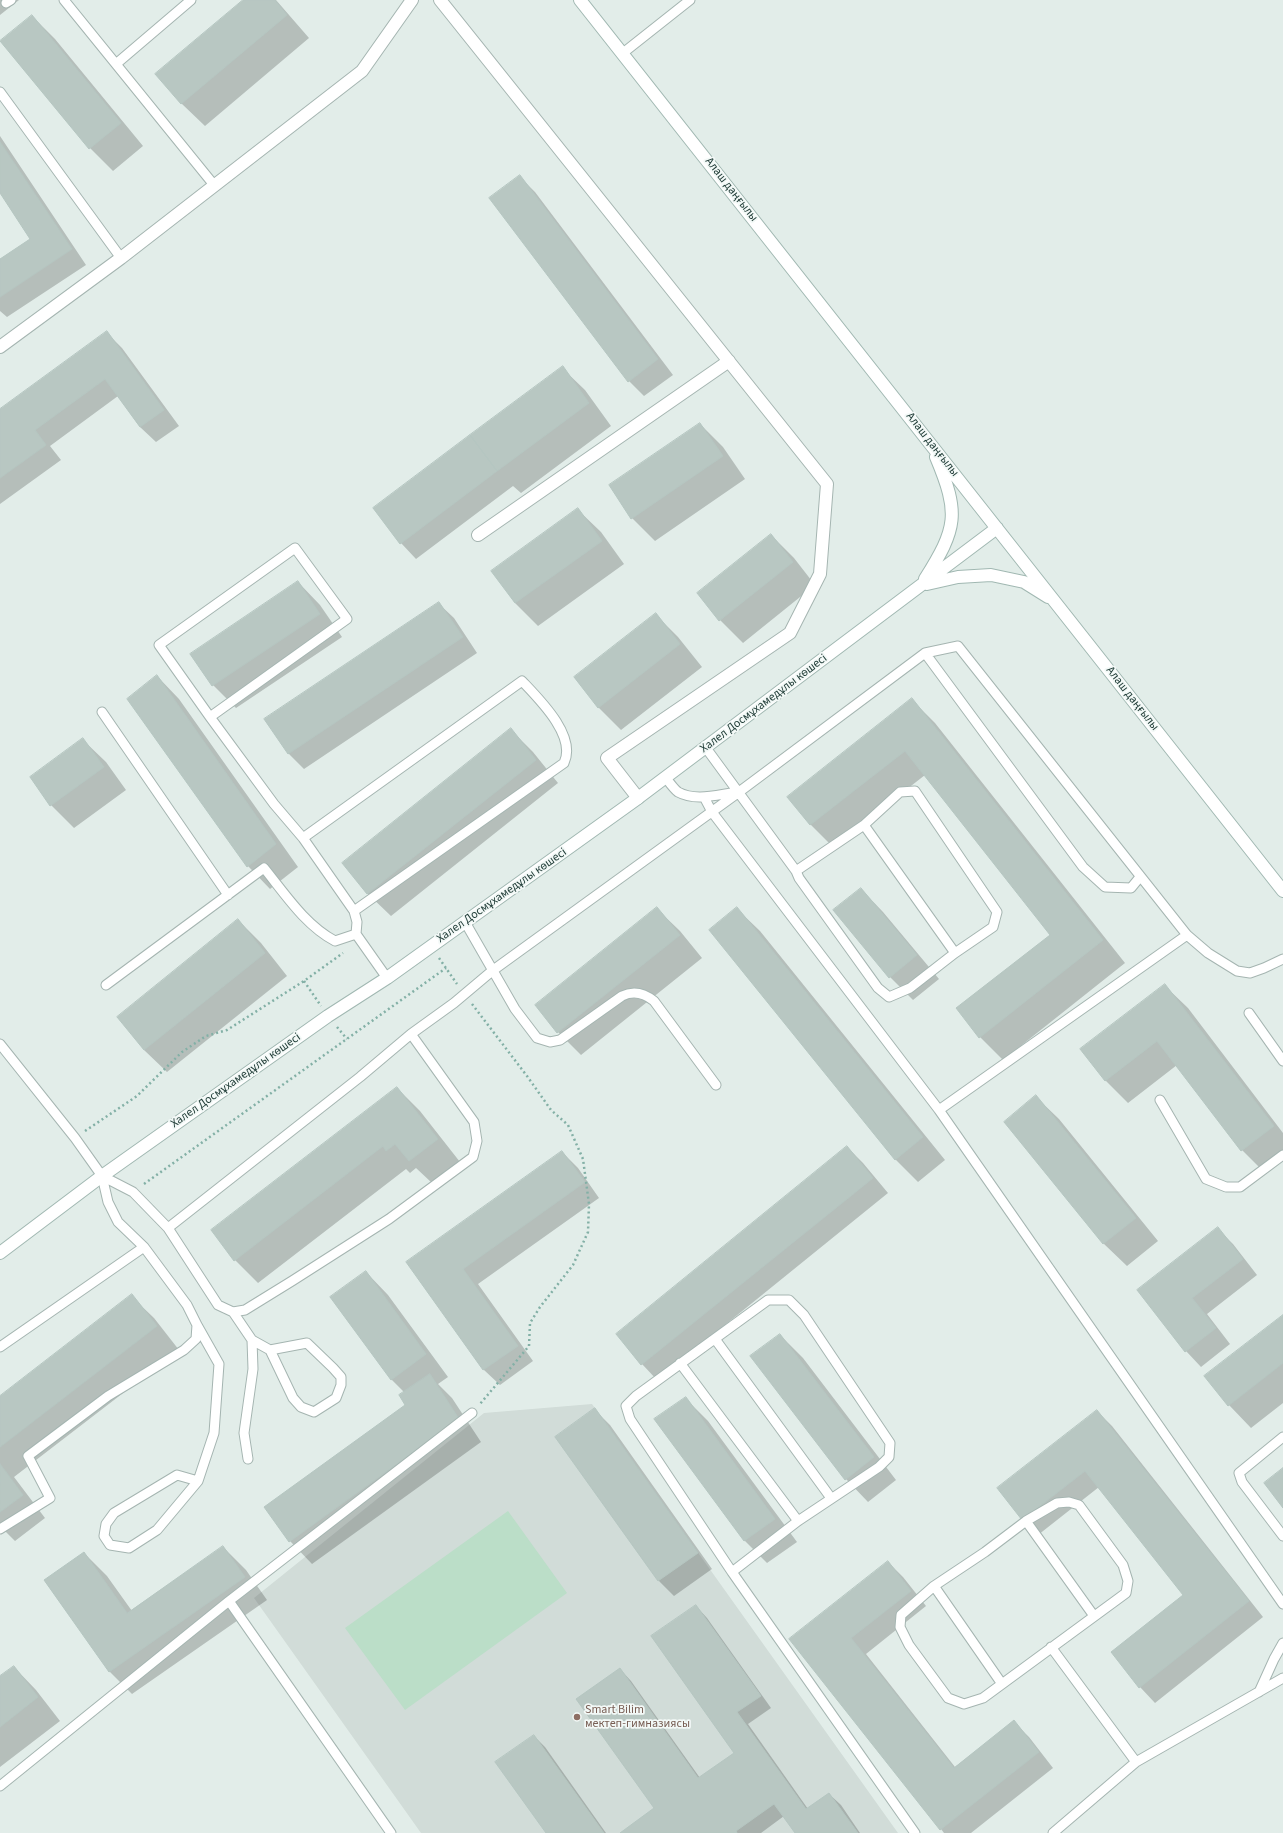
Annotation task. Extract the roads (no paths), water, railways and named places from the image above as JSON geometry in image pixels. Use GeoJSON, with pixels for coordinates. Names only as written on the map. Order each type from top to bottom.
{"type":"FeatureCollection","features":[{"type":"Feature","properties":{"kind":"street"},"geometry":{"type":"LineString","coordinates":[[0,347],[121,258],[362,71],[412,0]]}},
{"type":"Feature","properties":{"kind":"street"},"geometry":{"type":"LineString","coordinates":[[440,0],[827,484],[820,574],[790,633],[607,758],[638,798]]}},
{"type":"Feature","properties":{"kind":"street","name":"Алаш даңғылы"},"geometry":{"type":"LineString","coordinates":[[580,0],[1283,891]]}},
{"type":"Feature","properties":{"kind":"street"},"geometry":{"type":"LineString","coordinates":[[478,535],[729,361]]}},
{"type":"Feature","properties":{"kind":"street"},"geometry":{"type":"LineString","coordinates":[[920,586],[942,552],[952,520],[952,503],[947,484],[930,443]]}},
{"type":"Feature","properties":{"kind":"street","name":"Халел Досмұхамедұлы көшесі"},"geometry":{"type":"LineString","coordinates":[[0,1253],[102,1176],[328,1016],[387,978],[431,947],[666,778],[997,528]]}},
{"type":"Feature","properties":{"kind":"street"},"geometry":{"type":"LineString","coordinates":[[920,586],[958,577],[991,575],[1024,582],[1054,601]]}},
{"type":"Feature","properties":{"kind":"lane"},"geometry":{"type":"LineString","coordinates":[[64,0],[214,185]]}},
{"type":"Feature","properties":{"kind":"lane"},"geometry":{"type":"LineString","coordinates":[[116,64],[191,0]]}},
{"type":"Feature","properties":{"kind":"lane"},"geometry":{"type":"LineString","coordinates":[[623,53],[690,0]]}},
{"type":"Feature","properties":{"kind":"lane"},"geometry":{"type":"LineString","coordinates":[[0,92],[121,258]]}},
{"type":"Feature","properties":{"kind":"lane"},"geometry":{"type":"LineString","coordinates":[[210,717],[347,619],[295,548],[159,645],[210,717],[274,804],[303,838],[354,911],[359,937],[387,978]]}},
{"type":"Feature","properties":{"kind":"lane"},"geometry":{"type":"LineString","coordinates":[[168,1228],[360,1078],[411,1034],[492,971],[712,812],[925,653],[958,646],[1140,877],[1187,934],[1208,953],[1237,971],[1250,973],[1283,959]]}},
{"type":"Feature","properties":{"kind":"lane"},"geometry":{"type":"LineString","coordinates":[[925,653],[1084,867],[1105,887],[1131,888],[1140,877]]}},
{"type":"Feature","properties":{"kind":"lane"},"geometry":{"type":"LineString","coordinates":[[303,838],[522,681],[540,700],[557,723],[566,739],[567,756],[564,763],[354,911]]}},
{"type":"Feature","properties":{"kind":"lane"},"geometry":{"type":"LineString","coordinates":[[102,712],[228,895]]}},
{"type":"Feature","properties":{"kind":"lane"},"geometry":{"type":"LineString","coordinates":[[706,748],[796,871],[799,878],[878,988],[888,997],[910,988],[955,953],[993,927],[997,912],[915,791],[900,792],[864,824],[796,871]]}},
{"type":"Feature","properties":{"kind":"lane"},"geometry":{"type":"LineString","coordinates":[[666,778],[678,792],[690,796],[704,797],[739,792]]}},
{"type":"Feature","properties":{"kind":"lane"},"geometry":{"type":"LineString","coordinates":[[704,797],[712,812],[939,1110],[1283,1604]]}},
{"type":"Feature","properties":{"kind":"lane"},"geometry":{"type":"LineString","coordinates":[[864,824],[955,953]]}},
{"type":"Feature","properties":{"kind":"lane"},"geometry":{"type":"LineString","coordinates":[[106,986],[264,868],[307,920],[321,933],[335,941],[359,937]]}},
{"type":"Feature","properties":{"kind":"lane"},"geometry":{"type":"LineString","coordinates":[[465,922],[515,1009],[536,1038],[550,1042],[560,1040],[628,993],[643,993],[654,1001],[716,1085]]}},
{"type":"Feature","properties":{"kind":"lane"},"geometry":{"type":"LineString","coordinates":[[939,1110],[1187,934]]}},
{"type":"Feature","properties":{"kind":"lane"},"geometry":{"type":"LineString","coordinates":[[1249,1013],[1283,1061]]}},
{"type":"Feature","properties":{"kind":"lane"},"geometry":{"type":"LineString","coordinates":[[233,1312],[245,1310],[292,1281],[389,1218],[473,1157],[476,1142],[474,1122],[411,1034]]}},
{"type":"Feature","properties":{"kind":"lane"},"geometry":{"type":"LineString","coordinates":[[0,1044],[75,1138],[102,1176],[108,1202],[118,1222],[144,1247],[187,1305],[197,1326],[219,1364],[214,1433],[198,1481],[157,1530],[129,1548],[110,1545],[104,1536],[106,1524],[114,1513],[178,1475],[198,1481]]}},
{"type":"Feature","properties":{"kind":"lane"},"geometry":{"type":"LineString","coordinates":[[1160,1100],[1206,1179],[1226,1187],[1240,1188],[1283,1155]]}},
{"type":"Feature","properties":{"kind":"lane"},"geometry":{"type":"LineString","coordinates":[[102,1176],[133,1192],[168,1228],[218,1305],[233,1312],[252,1340],[270,1350],[293,1398],[301,1407],[314,1412],[336,1398],[341,1385],[341,1378],[333,1368],[307,1343],[270,1350]]}},
{"type":"Feature","properties":{"kind":"lane"},"geometry":{"type":"LineString","coordinates":[[0,1347],[144,1247]]}},
{"type":"Feature","properties":{"kind":"lane"},"geometry":{"type":"LineString","coordinates":[[732,1572],[798,1521],[879,1467],[889,1457],[890,1443],[804,1315],[789,1300],[768,1300],[680,1363],[636,1396],[626,1406],[630,1419],[732,1572],[915,1833]]}},
{"type":"Feature","properties":{"kind":"lane"},"geometry":{"type":"LineString","coordinates":[[0,1530],[50,1498],[28,1456],[108,1396],[184,1350],[196,1339],[197,1326]]}},
{"type":"Feature","properties":{"kind":"lane"},"geometry":{"type":"LineString","coordinates":[[715,1339],[831,1498]]}},
{"type":"Feature","properties":{"kind":"lane"},"geometry":{"type":"LineString","coordinates":[[248,1459],[244,1433],[253,1369],[252,1340]]}},
{"type":"Feature","properties":{"kind":"lane"},"geometry":{"type":"LineString","coordinates":[[680,1363],[798,1521]]}},
{"type":"Feature","properties":{"kind":"lane"},"geometry":{"type":"LineString","coordinates":[[0,1786],[229,1601],[472,1413]]}},
{"type":"Feature","properties":{"kind":"lane"},"geometry":{"type":"LineString","coordinates":[[1283,1437],[1238,1473],[1242,1482],[1283,1536]]}},
{"type":"Feature","properties":{"kind":"lane"},"geometry":{"type":"LineString","coordinates":[[1069,1502],[1079,1505],[1123,1566],[1128,1581],[1126,1593],[983,1698],[964,1704],[948,1698],[909,1645],[900,1627],[901,1615],[934,1586],[985,1552],[1026,1521],[1057,1503],[1069,1502]]}},
{"type":"Feature","properties":{"kind":"lane"},"geometry":{"type":"LineString","coordinates":[[1026,1521],[1094,1616]]}},
{"type":"Feature","properties":{"kind":"lane"},"geometry":{"type":"LineString","coordinates":[[934,1586],[1002,1684]]}},
{"type":"Feature","properties":{"kind":"lane"},"geometry":{"type":"LineString","coordinates":[[229,1601],[391,1833]]}},
{"type":"Feature","properties":{"kind":"lane"},"geometry":{"type":"LineString","coordinates":[[1259,1692],[1283,1643]]}},
{"type":"Feature","properties":{"kind":"lane"},"geometry":{"type":"LineString","coordinates":[[1051,1647],[1136,1762]]}},
{"type":"Feature","properties":{"kind":"lane"},"geometry":{"type":"LineString","coordinates":[[1053,1833],[1136,1762],[1283,1678]]}},
{"type":"Feature","properties":{"kind":"place","name":"Smart Bilim мектеп-гимназиясы"},"geometry":{"type":"Point","coordinates":[577,1717]}}]}
